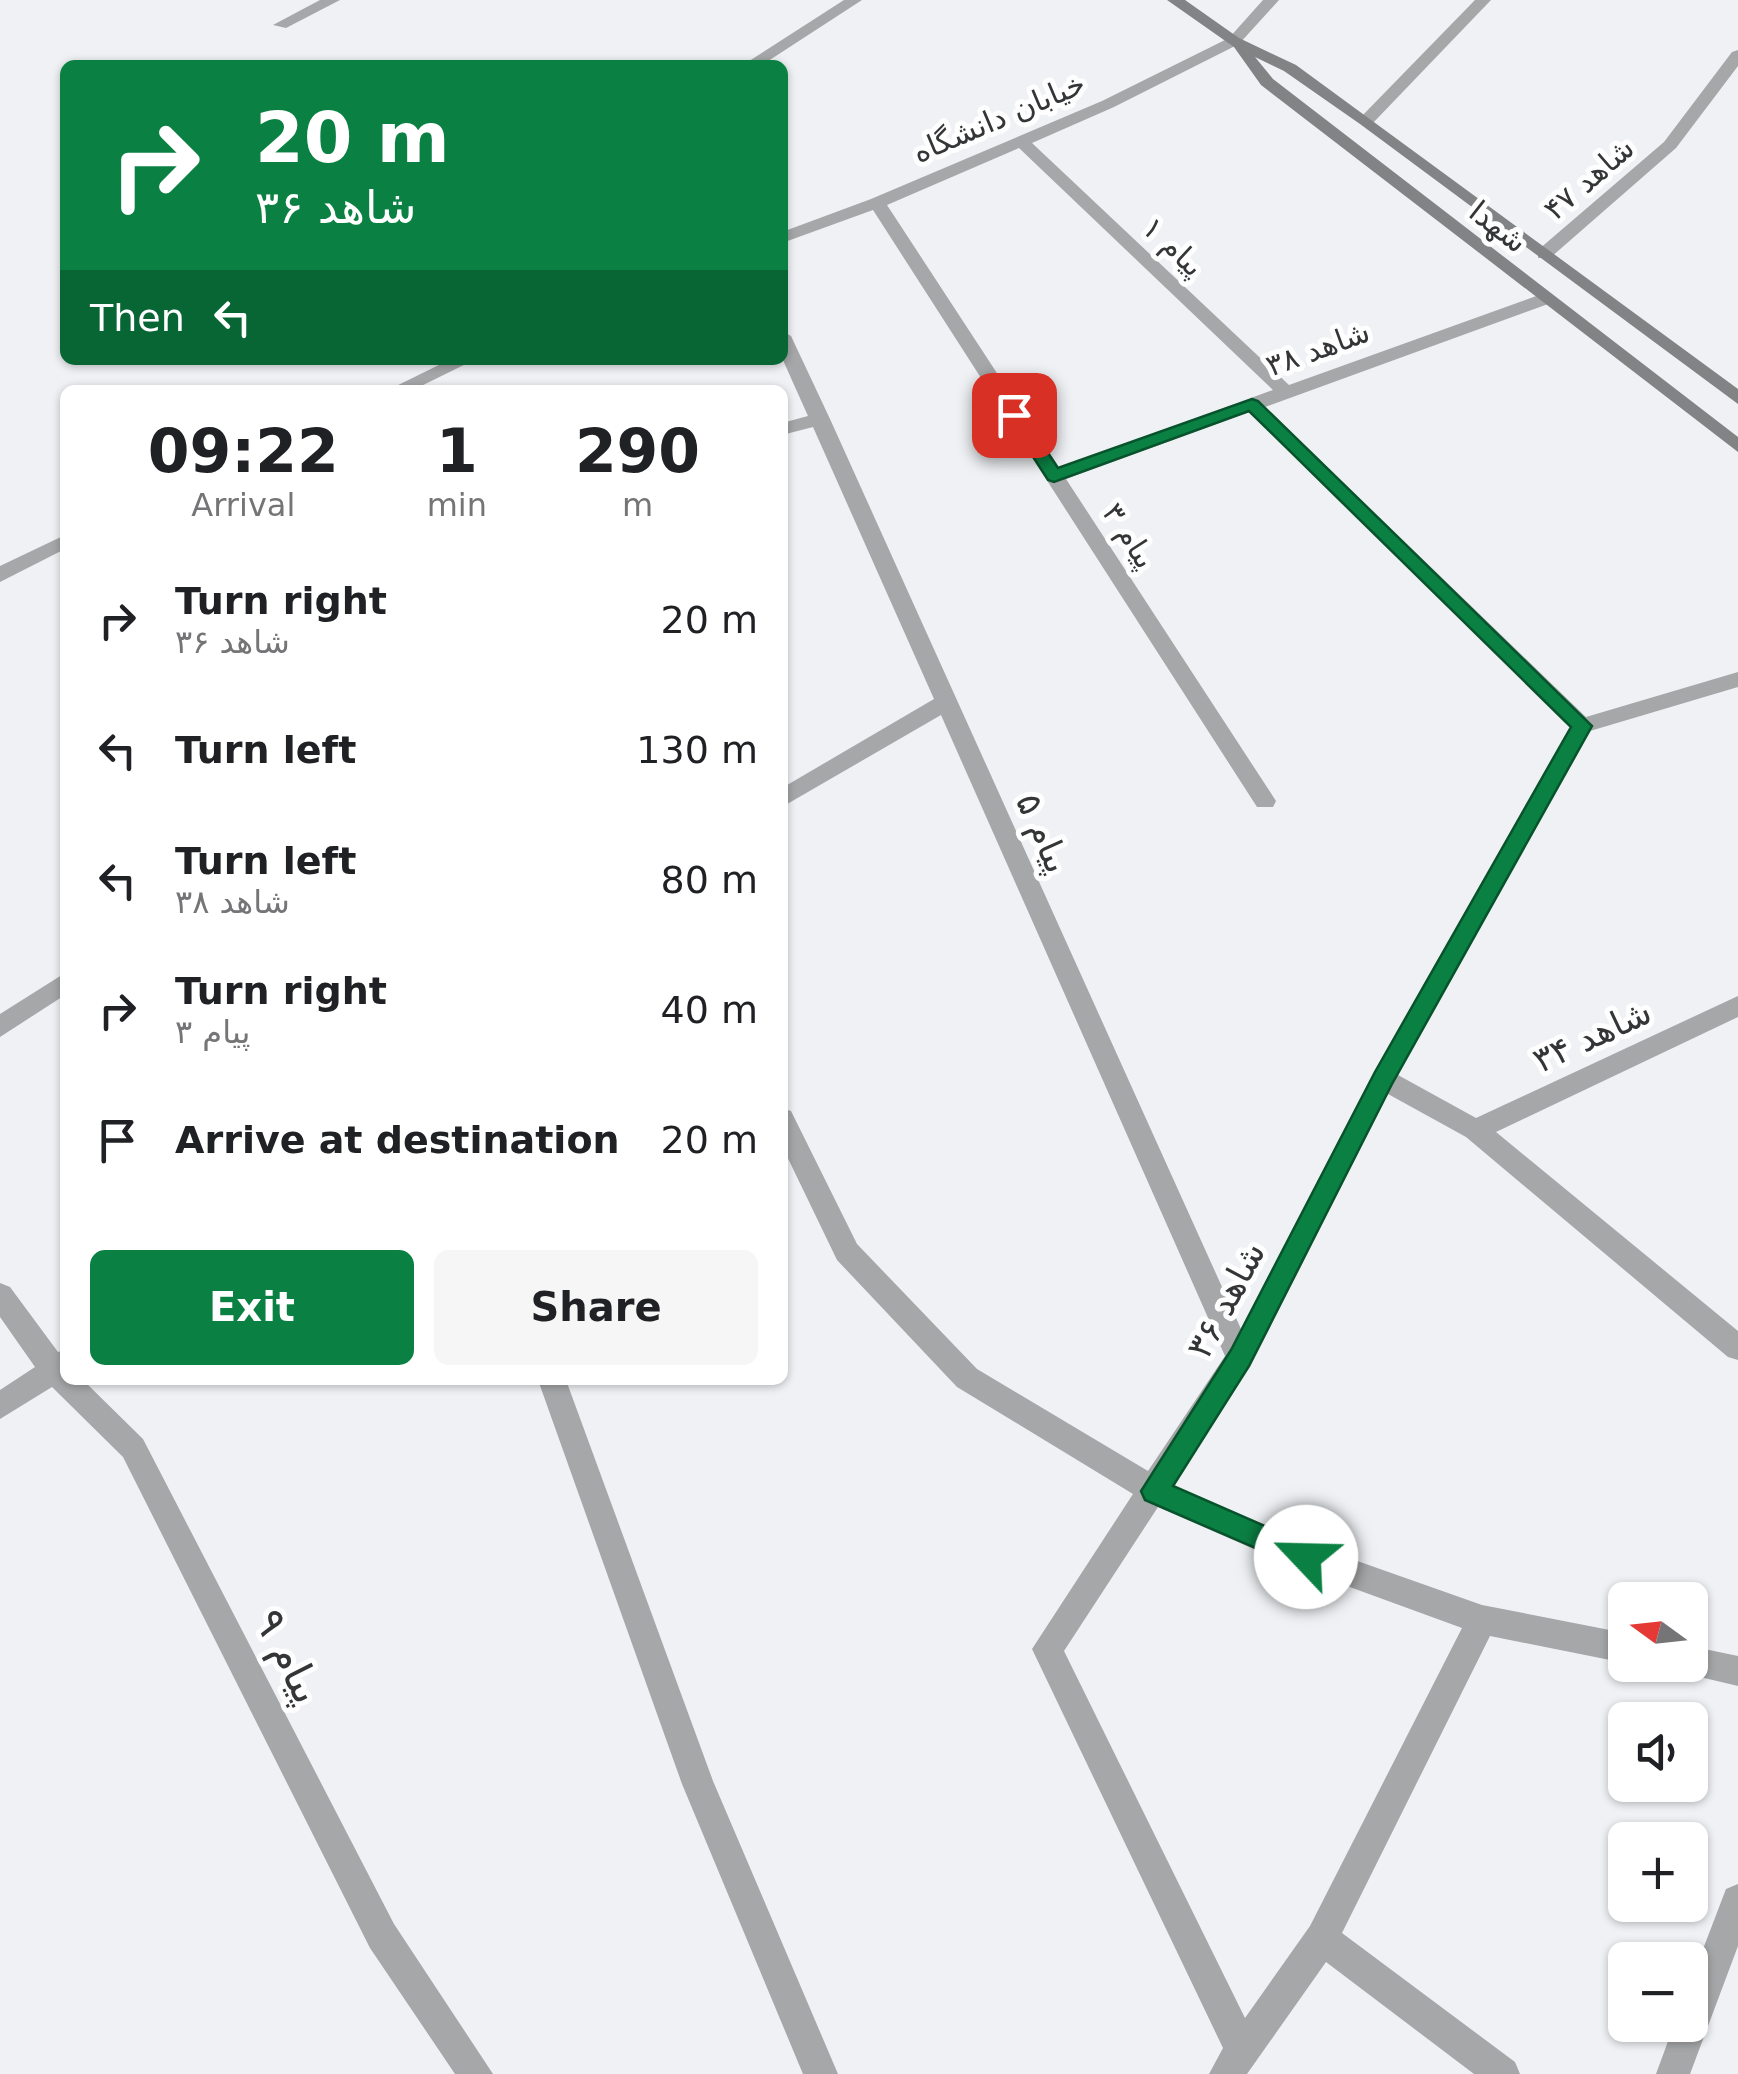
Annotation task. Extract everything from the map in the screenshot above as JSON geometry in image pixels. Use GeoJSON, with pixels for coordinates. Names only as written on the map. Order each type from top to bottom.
{"type":"FeatureCollection","features":[{"type":"Feature","properties":{"kind":"street"},"geometry":{"type":"LineString","coordinates":[[281,25],[332,0]]}},
{"type":"Feature","properties":{"kind":"street"},"geometry":{"type":"LineString","coordinates":[[759,60],[854,0]]}},
{"type":"Feature","properties":{"kind":"street","name":"شهدا"},"geometry":{"type":"LineString","coordinates":[[1175,0],[1234,41],[1290,68],[1366,121],[1737,396]]}},
{"type":"Feature","properties":{"kind":"street"},"geometry":{"type":"LineString","coordinates":[[1234,41],[1271,0]]}},
{"type":"Feature","properties":{"kind":"street"},"geometry":{"type":"LineString","coordinates":[[1366,121],[1483,0]]}},
{"type":"Feature","properties":{"kind":"street","name":"شهدا"},"geometry":{"type":"LineString","coordinates":[[1234,41],[1267,82],[1738,446]]}},
{"type":"Feature","properties":{"kind":"street","name":"خیابان دانشگاه"},"geometry":{"type":"LineString","coordinates":[[788,236],[877,203],[1108,104],[1234,41]]}},
{"type":"Feature","properties":{"kind":"street","name":"شاهد ۴۷"},"geometry":{"type":"LineString","coordinates":[[1544,254],[1670,145],[1738,54]]}},
{"type":"Feature","properties":{"kind":"street","name":"پیام ۱"},"geometry":{"type":"LineString","coordinates":[[1021,141],[1286,392]]}},
{"type":"Feature","properties":{"kind":"street","name":"پیام ۳"},"geometry":{"type":"LineString","coordinates":[[877,203],[1265,801]]}},
{"type":"Feature","properties":{"kind":"street","name":"شاهد ۳۸"},"geometry":{"type":"LineString","coordinates":[[1054,476],[1545,299]]}},
{"type":"Feature","properties":{"kind":"street","name":"پیام ۵"},"geometry":{"type":"LineString","coordinates":[[788,349],[1240,1358]]}},
{"type":"Feature","properties":{"kind":"street"},"geometry":{"type":"LineString","coordinates":[[408,385],[454,365]]}},
{"type":"Feature","properties":{"kind":"street"},"geometry":{"type":"LineString","coordinates":[[1252,404],[1582,726],[1738,680]]}},
{"type":"Feature","properties":{"kind":"street"},"geometry":{"type":"LineString","coordinates":[[788,428],[820,420]]}},
{"type":"Feature","properties":{"kind":"street"},"geometry":{"type":"LineString","coordinates":[[0,575],[60,545]]}},
{"type":"Feature","properties":{"kind":"street"},"geometry":{"type":"LineString","coordinates":[[788,795],[946,702]]}},
{"type":"Feature","properties":{"kind":"street","name":"شاهد ۳۶"},"geometry":{"type":"LineString","coordinates":[[1234,2060],[1046,1649],[1155,1491],[1240,1358],[1383,1079],[1582,726]]}},
{"type":"Feature","properties":{"kind":"street"},"geometry":{"type":"LineString","coordinates":[[0,1027],[60,985]]}},
{"type":"Feature","properties":{"kind":"street","name":"شاهد ۳۴"},"geometry":{"type":"LineString","coordinates":[[1475,1130],[1738,1006]]}},
{"type":"Feature","properties":{"kind":"street"},"geometry":{"type":"LineString","coordinates":[[1383,1079],[1475,1130],[1738,1348]]}},
{"type":"Feature","properties":{"kind":"street"},"geometry":{"type":"LineString","coordinates":[[788,1130],[847,1252],[966,1378],[1155,1491],[1306,1557],[1482,1620],[1608,1645]]}},
{"type":"Feature","properties":{"kind":"street","name":"پیام ۹"},"geometry":{"type":"LineString","coordinates":[[0,1296],[60,1366]]}},
{"type":"Feature","properties":{"kind":"street"},"geometry":{"type":"LineString","coordinates":[[0,1406],[60,1366]]}},
{"type":"Feature","properties":{"kind":"street","name":"پیام ۹"},"geometry":{"type":"LineString","coordinates":[[77,1385],[132,1448],[382,1936],[476,2074]]}},
{"type":"Feature","properties":{"kind":"street"},"geometry":{"type":"LineString","coordinates":[[554,1385],[698,1784],[821,2074]]}},
{"type":"Feature","properties":{"kind":"street"},"geometry":{"type":"LineString","coordinates":[[1234,2060],[1322,1938],[1482,1620]]}},
{"type":"Feature","properties":{"kind":"street"},"geometry":{"type":"LineString","coordinates":[[1708,1665],[1738,1671]]}},
{"type":"Feature","properties":{"kind":"street"},"geometry":{"type":"LineString","coordinates":[[1673,2074],[1738,1901]]}},
{"type":"Feature","properties":{"kind":"street"},"geometry":{"type":"LineString","coordinates":[[1322,1938],[1503,2074]]}},
{"type":"Feature","properties":{"kind":"route"},"geometry":{"type":"LineString","coordinates":[[1014,415],[1054,476],[1252,404],[1582,726],[1383,1079],[1240,1358],[1155,1491],[1306,1557]]}}]}
